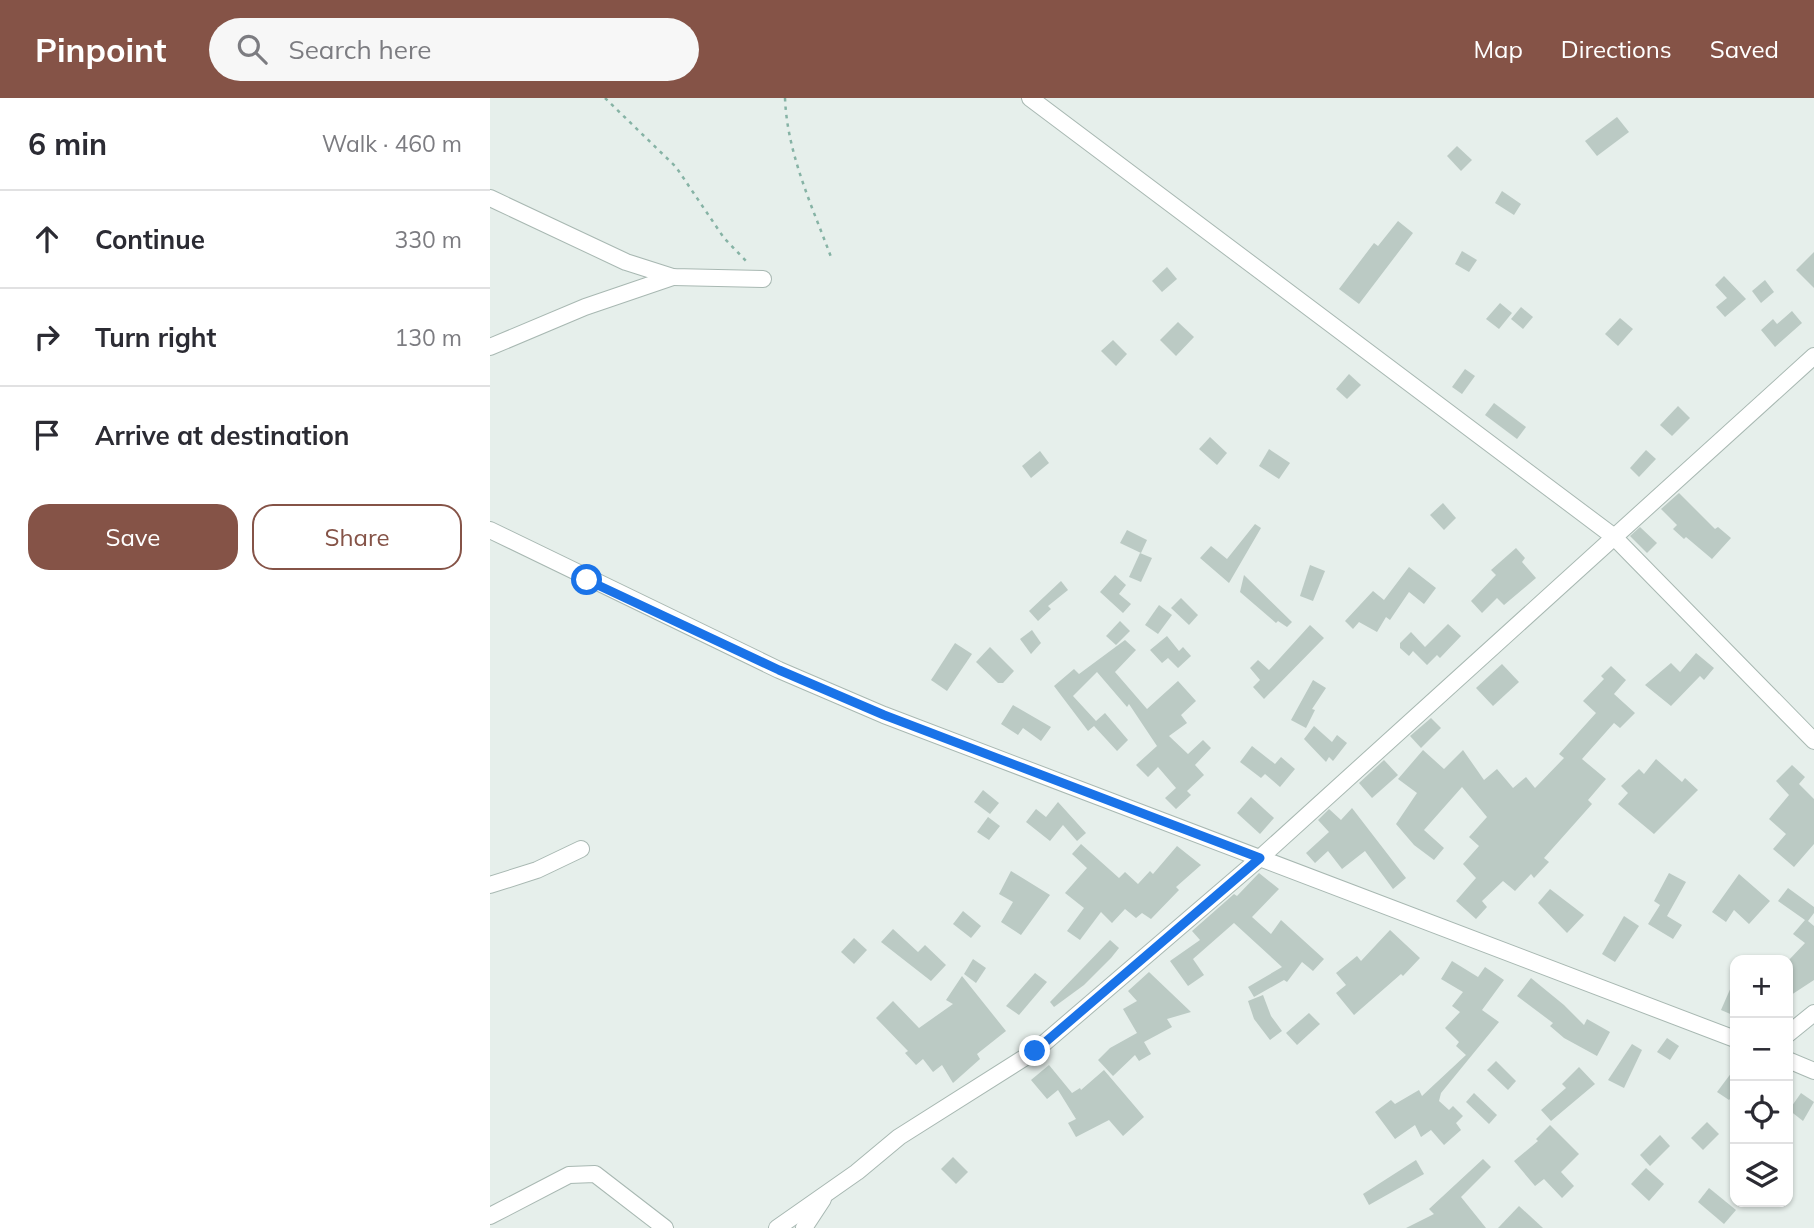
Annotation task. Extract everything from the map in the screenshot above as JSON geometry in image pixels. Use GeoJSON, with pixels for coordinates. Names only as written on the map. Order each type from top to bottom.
{"type":"FeatureCollection","features":[{"type":"Feature","properties":{"kind":"street"},"geometry":{"type":"LineString","coordinates":[[1030,98],[1613,536],[1814,741]]}},
{"type":"Feature","properties":{"kind":"street"},"geometry":{"type":"LineString","coordinates":[[490,198],[626,262],[673,277],[763,279]]}},
{"type":"Feature","properties":{"kind":"street"},"geometry":{"type":"LineString","coordinates":[[490,347],[585,307],[673,277]]}},
{"type":"Feature","properties":{"kind":"street"},"geometry":{"type":"LineString","coordinates":[[777,1228],[899,1137],[1035,1051],[1260,858],[1814,356]]}},
{"type":"Feature","properties":{"kind":"street"},"geometry":{"type":"LineString","coordinates":[[490,530],[755,659],[872,710],[1730,1037]]}},
{"type":"Feature","properties":{"kind":"street"},"geometry":{"type":"LineString","coordinates":[[490,886],[537,870],[581,849]]}},
{"type":"Feature","properties":{"kind":"street"},"geometry":{"type":"LineString","coordinates":[[1793,1030],[1814,1013]]}},
{"type":"Feature","properties":{"kind":"street"},"geometry":{"type":"LineString","coordinates":[[1793,1062],[1814,1071]]}},
{"type":"Feature","properties":{"kind":"street"},"geometry":{"type":"LineString","coordinates":[[490,1216],[569,1175],[595,1174],[665,1228]]}},
{"type":"Feature","properties":{"kind":"street"},"geometry":{"type":"LineString","coordinates":[[804,1228],[828,1192]]}},
{"type":"Feature","properties":{"kind":"path"},"geometry":{"type":"LineString","coordinates":[[605,98],[676,167],[724,238],[763,279]]}},
{"type":"Feature","properties":{"kind":"path"},"geometry":{"type":"LineString","coordinates":[[785,98],[786,122],[792,149],[831,257]]}},
{"type":"Feature","properties":{"kind":"building"},"geometry":{"type":"Polygon","coordinates":[[[1617,117],[1629,132],[1597,156],[1585,141],[1617,117]]]}},
{"type":"Feature","properties":{"kind":"building"},"geometry":{"type":"Polygon","coordinates":[[[1457,146],[1472,160],[1461,171],[1447,156],[1457,146]]]}},
{"type":"Feature","properties":{"kind":"building"},"geometry":{"type":"Polygon","coordinates":[[[1502,191],[1521,204],[1514,215],[1495,203],[1502,191]]]}},
{"type":"Feature","properties":{"kind":"building"},"geometry":{"type":"Polygon","coordinates":[[[1398,221],[1413,233],[1359,304],[1339,289],[1374,243],[1378,246],[1398,221]]]}},
{"type":"Feature","properties":{"kind":"building"},"geometry":{"type":"Polygon","coordinates":[[[1462,251],[1477,260],[1469,272],[1455,264],[1462,251]]]}},
{"type":"Feature","properties":{"kind":"building"},"geometry":{"type":"Polygon","coordinates":[[[1814,252],[1814,288],[1796,270],[1814,252]]]}},
{"type":"Feature","properties":{"kind":"building"},"geometry":{"type":"Polygon","coordinates":[[[1167,267],[1177,279],[1162,292],[1152,281],[1167,267]]]}},
{"type":"Feature","properties":{"kind":"building"},"geometry":{"type":"Polygon","coordinates":[[[1724,276],[1746,299],[1725,317],[1716,307],[1727,298],[1715,285],[1724,276]]]}},
{"type":"Feature","properties":{"kind":"building"},"geometry":{"type":"Polygon","coordinates":[[[1765,280],[1774,292],[1761,303],[1752,291],[1765,280]]]}},
{"type":"Feature","properties":{"kind":"building"},"geometry":{"type":"Polygon","coordinates":[[[1500,303],[1512,313],[1499,329],[1486,319],[1500,303]]]}},
{"type":"Feature","properties":{"kind":"building"},"geometry":{"type":"Polygon","coordinates":[[[1521,307],[1533,317],[1523,329],[1511,319],[1521,307]]]}},
{"type":"Feature","properties":{"kind":"building"},"geometry":{"type":"Polygon","coordinates":[[[1792,311],[1802,323],[1775,347],[1761,330],[1773,319],[1777,324],[1792,311]]]}},
{"type":"Feature","properties":{"kind":"building"},"geometry":{"type":"Polygon","coordinates":[[[1620,318],[1633,329],[1618,346],[1605,334],[1620,318]]]}},
{"type":"Feature","properties":{"kind":"building"},"geometry":{"type":"Polygon","coordinates":[[[1178,322],[1194,337],[1176,356],[1160,340],[1178,322]]]}},
{"type":"Feature","properties":{"kind":"building"},"geometry":{"type":"Polygon","coordinates":[[[1113,340],[1127,354],[1116,366],[1101,351],[1113,340]]]}},
{"type":"Feature","properties":{"kind":"building"},"geometry":{"type":"Polygon","coordinates":[[[1465,369],[1475,376],[1462,394],[1452,387],[1465,369]]]}},
{"type":"Feature","properties":{"kind":"building"},"geometry":{"type":"Polygon","coordinates":[[[1349,374],[1361,385],[1347,399],[1336,389],[1349,374]]]}},
{"type":"Feature","properties":{"kind":"building"},"geometry":{"type":"Polygon","coordinates":[[[1494,403],[1526,427],[1517,439],[1485,415],[1494,403]]]}},
{"type":"Feature","properties":{"kind":"building"},"geometry":{"type":"Polygon","coordinates":[[[1678,406],[1690,418],[1672,436],[1660,425],[1678,406]]]}},
{"type":"Feature","properties":{"kind":"building"},"geometry":{"type":"Polygon","coordinates":[[[1210,437],[1227,453],[1217,465],[1199,449],[1210,437]]]}},
{"type":"Feature","properties":{"kind":"building"},"geometry":{"type":"Polygon","coordinates":[[[1269,449],[1290,463],[1279,479],[1259,466],[1269,449]]]}},
{"type":"Feature","properties":{"kind":"building"},"geometry":{"type":"Polygon","coordinates":[[[1646,450],[1656,459],[1639,477],[1630,468],[1646,450]]]}},
{"type":"Feature","properties":{"kind":"building"},"geometry":{"type":"Polygon","coordinates":[[[1040,451],[1049,463],[1031,478],[1022,466],[1040,451]]]}},
{"type":"Feature","properties":{"kind":"building"},"geometry":{"type":"Polygon","coordinates":[[[1679,493],[1715,529],[1718,527],[1731,538],[1712,559],[1673,529],[1677,525],[1661,509],[1679,493]]]}},
{"type":"Feature","properties":{"kind":"building"},"geometry":{"type":"Polygon","coordinates":[[[1443,503],[1456,518],[1444,530],[1430,515],[1443,503]]]}},
{"type":"Feature","properties":{"kind":"building"},"geometry":{"type":"Polygon","coordinates":[[[1255,524],[1261,528],[1229,583],[1200,558],[1211,546],[1227,559],[1255,524]]]}},
{"type":"Feature","properties":{"kind":"building"},"geometry":{"type":"Polygon","coordinates":[[[1640,527],[1657,543],[1647,553],[1630,536],[1640,527]]]}},
{"type":"Feature","properties":{"kind":"building"},"geometry":{"type":"Polygon","coordinates":[[[1127,530],[1147,540],[1141,553],[1120,543],[1127,530]]]}},
{"type":"Feature","properties":{"kind":"building"},"geometry":{"type":"Polygon","coordinates":[[[1516,548],[1525,558],[1522,562],[1536,578],[1504,605],[1497,598],[1482,613],[1471,601],[1496,575],[1491,570],[1516,548]]]}},
{"type":"Feature","properties":{"kind":"building"},"geometry":{"type":"Polygon","coordinates":[[[1140,553],[1152,558],[1141,582],[1129,577],[1140,553]]]}},
{"type":"Feature","properties":{"kind":"building"},"geometry":{"type":"Polygon","coordinates":[[[1310,565],[1325,571],[1313,601],[1300,596],[1310,565]]]}},
{"type":"Feature","properties":{"kind":"building"},"geometry":{"type":"Polygon","coordinates":[[[1409,567],[1436,588],[1424,604],[1409,592],[1390,620],[1386,617],[1377,632],[1359,622],[1353,629],[1345,621],[1373,591],[1384,600],[1409,567]]]}},
{"type":"Feature","properties":{"kind":"building"},"geometry":{"type":"Polygon","coordinates":[[[1115,575],[1126,585],[1119,594],[1131,604],[1123,613],[1100,592],[1115,575]]]}},
{"type":"Feature","properties":{"kind":"building"},"geometry":{"type":"Polygon","coordinates":[[[1244,575],[1292,622],[1287,627],[1278,621],[1276,623],[1240,592],[1244,575]]]}},
{"type":"Feature","properties":{"kind":"building"},"geometry":{"type":"Polygon","coordinates":[[[1061,581],[1068,590],[1048,606],[1051,609],[1038,621],[1029,611],[1061,581]]]}},
{"type":"Feature","properties":{"kind":"building"},"geometry":{"type":"Polygon","coordinates":[[[1181,598],[1198,615],[1189,625],[1171,608],[1181,598]]]}},
{"type":"Feature","properties":{"kind":"building"},"geometry":{"type":"Polygon","coordinates":[[[1159,605],[1172,615],[1158,634],[1145,625],[1159,605]]]}},
{"type":"Feature","properties":{"kind":"building"},"geometry":{"type":"Polygon","coordinates":[[[1120,621],[1130,631],[1116,645],[1106,636],[1120,621]]]}},
{"type":"Feature","properties":{"kind":"building"},"geometry":{"type":"Polygon","coordinates":[[[1448,624],[1461,636],[1440,658],[1437,655],[1427,665],[1413,651],[1409,656],[1400,648],[1400,643],[1411,632],[1425,647],[1448,624]]]}},
{"type":"Feature","properties":{"kind":"building"},"geometry":{"type":"Polygon","coordinates":[[[1310,625],[1324,638],[1264,699],[1253,687],[1260,680],[1250,668],[1258,660],[1269,670],[1310,625]]]}},
{"type":"Feature","properties":{"kind":"building"},"geometry":{"type":"Polygon","coordinates":[[[1032,630],[1041,643],[1031,654],[1020,639],[1032,630]]]}},
{"type":"Feature","properties":{"kind":"building"},"geometry":{"type":"Polygon","coordinates":[[[1167,636],[1179,651],[1183,647],[1191,656],[1178,668],[1168,658],[1162,663],[1150,650],[1167,636]]]}},
{"type":"Feature","properties":{"kind":"building"},"geometry":{"type":"Polygon","coordinates":[[[1125,640],[1136,650],[1115,672],[1147,709],[1178,681],[1196,701],[1181,715],[1187,723],[1169,736],[1188,754],[1203,740],[1211,748],[1195,765],[1204,775],[1187,791],[1191,795],[1176,809],[1165,798],[1176,788],[1158,767],[1148,777],[1136,765],[1157,746],[1129,704],[1127,707],[1097,672],[1073,696],[1096,721],[1105,713],[1128,740],[1117,751],[1094,726],[1088,731],[1054,686],[1074,669],[1079,674],[1125,640]]]}},
{"type":"Feature","properties":{"kind":"building"},"geometry":{"type":"Polygon","coordinates":[[[955,643],[972,654],[947,691],[931,680],[955,643]]]}},
{"type":"Feature","properties":{"kind":"building"},"geometry":{"type":"Polygon","coordinates":[[[990,647],[1014,671],[1003,683],[998,683],[976,662],[990,647]]]}},
{"type":"Feature","properties":{"kind":"building"},"geometry":{"type":"Polygon","coordinates":[[[1696,653],[1714,668],[1704,680],[1700,676],[1671,706],[1645,685],[1671,663],[1680,672],[1696,653]]]}},
{"type":"Feature","properties":{"kind":"building"},"geometry":{"type":"Polygon","coordinates":[[[1502,664],[1519,682],[1493,706],[1476,688],[1502,664]]]}},
{"type":"Feature","properties":{"kind":"building"},"geometry":{"type":"Polygon","coordinates":[[[1611,666],[1626,680],[1614,694],[1635,713],[1620,728],[1614,723],[1582,759],[1606,779],[1588,800],[1592,804],[1544,858],[1549,862],[1534,878],[1531,874],[1515,891],[1503,881],[1482,901],[1487,907],[1476,919],[1456,901],[1476,878],[1463,864],[1479,846],[1469,837],[1487,817],[1462,787],[1424,830],[1444,848],[1434,860],[1414,845],[1396,824],[1417,793],[1398,779],[1423,750],[1444,769],[1463,750],[1484,780],[1497,769],[1513,788],[1526,777],[1535,788],[1564,758],[1559,754],[1596,713],[1583,701],[1604,679],[1601,676],[1611,666]]]}},
{"type":"Feature","properties":{"kind":"building"},"geometry":{"type":"Polygon","coordinates":[[[1313,680],[1326,688],[1312,709],[1315,710],[1306,728],[1291,720],[1313,680]]]}},
{"type":"Feature","properties":{"kind":"building"},"geometry":{"type":"Polygon","coordinates":[[[1013,705],[1051,727],[1041,741],[1023,728],[1018,735],[1001,724],[1013,705]]]}},
{"type":"Feature","properties":{"kind":"building"},"geometry":{"type":"Polygon","coordinates":[[[1431,718],[1441,728],[1421,748],[1410,736],[1431,718]]]}},
{"type":"Feature","properties":{"kind":"building"},"geometry":{"type":"Polygon","coordinates":[[[1314,726],[1332,742],[1337,735],[1347,743],[1333,761],[1329,757],[1326,762],[1304,739],[1314,726]]]}},
{"type":"Feature","properties":{"kind":"building"},"geometry":{"type":"Polygon","coordinates":[[[1252,746],[1275,764],[1281,757],[1295,769],[1280,787],[1265,774],[1261,778],[1240,762],[1252,746]]]}},
{"type":"Feature","properties":{"kind":"building"},"geometry":{"type":"Polygon","coordinates":[[[1656,759],[1682,782],[1685,778],[1698,790],[1654,834],[1618,804],[1628,793],[1621,786],[1639,769],[1644,774],[1656,759]]]}},
{"type":"Feature","properties":{"kind":"building"},"geometry":{"type":"Polygon","coordinates":[[[1384,760],[1398,775],[1372,798],[1359,783],[1384,760]]]}},
{"type":"Feature","properties":{"kind":"building"},"geometry":{"type":"Polygon","coordinates":[[[1792,765],[1805,777],[1799,784],[1814,799],[1814,844],[1794,867],[1773,849],[1786,834],[1769,819],[1789,795],[1776,781],[1792,765]]]}},
{"type":"Feature","properties":{"kind":"building"},"geometry":{"type":"Polygon","coordinates":[[[983,790],[999,803],[990,814],[974,802],[983,790]]]}},
{"type":"Feature","properties":{"kind":"building"},"geometry":{"type":"Polygon","coordinates":[[[1251,797],[1274,818],[1260,834],[1237,813],[1251,797]]]}},
{"type":"Feature","properties":{"kind":"building"},"geometry":{"type":"Polygon","coordinates":[[[1058,802],[1086,833],[1077,841],[1063,825],[1050,841],[1026,822],[1036,809],[1046,817],[1058,802]]]}},
{"type":"Feature","properties":{"kind":"building"},"geometry":{"type":"Polygon","coordinates":[[[1352,808],[1406,878],[1393,889],[1365,851],[1342,869],[1328,851],[1315,863],[1306,853],[1329,832],[1318,820],[1329,809],[1341,820],[1352,808]]]}},
{"type":"Feature","properties":{"kind":"building"},"geometry":{"type":"Polygon","coordinates":[[[988,817],[1000,826],[989,840],[977,832],[988,817]]]}},
{"type":"Feature","properties":{"kind":"building"},"geometry":{"type":"Polygon","coordinates":[[[1081,844],[1119,878],[1125,872],[1138,884],[1150,871],[1153,874],[1177,846],[1201,865],[1176,887],[1179,890],[1151,919],[1142,913],[1136,918],[1125,909],[1112,923],[1101,912],[1080,940],[1067,931],[1084,908],[1065,893],[1087,868],[1072,854],[1081,844]]]}},
{"type":"Feature","properties":{"kind":"building"},"geometry":{"type":"Polygon","coordinates":[[[1011,871],[1050,895],[1021,935],[1001,922],[1013,902],[999,894],[1011,871]]]}},
{"type":"Feature","properties":{"kind":"building"},"geometry":{"type":"Polygon","coordinates":[[[1259,873],[1279,889],[1252,917],[1271,934],[1281,920],[1324,959],[1313,971],[1302,962],[1287,982],[1284,980],[1254,997],[1248,987],[1282,967],[1234,923],[1193,959],[1204,975],[1188,986],[1170,961],[1200,940],[1192,931],[1234,894],[1237,896],[1259,873]]]}},
{"type":"Feature","properties":{"kind":"building"},"geometry":{"type":"Polygon","coordinates":[[[1669,873],[1686,882],[1667,916],[1682,925],[1673,939],[1648,924],[1660,905],[1654,901],[1669,873]]]}},
{"type":"Feature","properties":{"kind":"building"},"geometry":{"type":"Polygon","coordinates":[[[1739,874],[1770,901],[1749,924],[1734,910],[1726,922],[1712,912],[1739,874]]]}},
{"type":"Feature","properties":{"kind":"building"},"geometry":{"type":"Polygon","coordinates":[[[1788,888],[1814,907],[1814,913],[1808,921],[1814,926],[1814,980],[1793,994],[1793,956],[1805,943],[1793,934],[1805,920],[1778,901],[1788,888]]]}},
{"type":"Feature","properties":{"kind":"building"},"geometry":{"type":"Polygon","coordinates":[[[1550,889],[1584,915],[1567,933],[1538,903],[1550,889]]]}},
{"type":"Feature","properties":{"kind":"building"},"geometry":{"type":"Polygon","coordinates":[[[963,911],[981,926],[971,938],[953,924],[963,911]]]}},
{"type":"Feature","properties":{"kind":"building"},"geometry":{"type":"Polygon","coordinates":[[[1624,916],[1639,926],[1615,962],[1602,954],[1624,916]]]}},
{"type":"Feature","properties":{"kind":"building"},"geometry":{"type":"Polygon","coordinates":[[[893,929],[918,952],[925,945],[946,965],[931,981],[881,942],[893,929]]]}},
{"type":"Feature","properties":{"kind":"building"},"geometry":{"type":"Polygon","coordinates":[[[1390,930],[1420,958],[1403,976],[1401,974],[1354,1015],[1336,993],[1346,985],[1336,973],[1357,956],[1361,961],[1390,930]]]}},
{"type":"Feature","properties":{"kind":"building"},"geometry":{"type":"Polygon","coordinates":[[[854,938],[867,950],[854,964],[841,952],[854,938]]]}},
{"type":"Feature","properties":{"kind":"building"},"geometry":{"type":"Polygon","coordinates":[[[1110,940],[1119,948],[1111,958],[1084,985],[1054,1007],[1050,1002],[1110,940]]]}},
{"type":"Feature","properties":{"kind":"building"},"geometry":{"type":"Polygon","coordinates":[[[973,959],[986,968],[976,983],[964,974],[973,959]]]}},
{"type":"Feature","properties":{"kind":"building"},"geometry":{"type":"Polygon","coordinates":[[[1452,961],[1478,977],[1485,967],[1504,980],[1482,1010],[1499,1022],[1441,1093],[1439,1101],[1449,1110],[1453,1106],[1463,1116],[1456,1123],[1461,1130],[1444,1145],[1431,1130],[1421,1137],[1415,1125],[1395,1139],[1375,1112],[1391,1100],[1395,1104],[1419,1090],[1422,1096],[1466,1055],[1456,1046],[1459,1042],[1445,1028],[1460,1012],[1452,1006],[1463,992],[1441,979],[1452,961]]]}},
{"type":"Feature","properties":{"kind":"building"},"geometry":{"type":"Polygon","coordinates":[[[1149,972],[1191,1012],[1167,1019],[1172,1027],[1144,1042],[1151,1054],[1139,1061],[1135,1055],[1113,1076],[1098,1060],[1110,1048],[1137,1033],[1123,1009],[1137,1001],[1128,991],[1149,972]]]}},
{"type":"Feature","properties":{"kind":"building"},"geometry":{"type":"Polygon","coordinates":[[[1035,973],[1047,982],[1019,1015],[1006,1006],[1035,973]]]}},
{"type":"Feature","properties":{"kind":"building"},"geometry":{"type":"Polygon","coordinates":[[[962,976],[1006,1031],[977,1054],[980,1059],[953,1083],[942,1065],[933,1072],[923,1059],[916,1065],[905,1053],[908,1051],[876,1018],[893,1001],[919,1028],[953,1004],[946,1000],[962,976]]]}},
{"type":"Feature","properties":{"kind":"building"},"geometry":{"type":"Polygon","coordinates":[[[1531,978],[1584,1025],[1587,1019],[1610,1032],[1597,1056],[1564,1038],[1550,1026],[1553,1023],[1517,996],[1531,978]]]}},
{"type":"Feature","properties":{"kind":"building"},"geometry":{"type":"Polygon","coordinates":[[[1730,989],[1730,1014],[1721,1010],[1730,989]]]}},
{"type":"Feature","properties":{"kind":"building"},"geometry":{"type":"Polygon","coordinates":[[[1263,995],[1271,1016],[1282,1031],[1270,1040],[1254,1019],[1248,1001],[1263,995]]]}},
{"type":"Feature","properties":{"kind":"building"},"geometry":{"type":"Polygon","coordinates":[[[1309,1013],[1320,1024],[1297,1045],[1286,1033],[1309,1013]]]}},
{"type":"Feature","properties":{"kind":"building"},"geometry":{"type":"Polygon","coordinates":[[[1667,1038],[1679,1046],[1670,1060],[1657,1052],[1667,1038]]]}},
{"type":"Feature","properties":{"kind":"building"},"geometry":{"type":"Polygon","coordinates":[[[1632,1044],[1642,1050],[1624,1088],[1608,1080],[1632,1044]]]}},
{"type":"Feature","properties":{"kind":"building"},"geometry":{"type":"Polygon","coordinates":[[[1496,1061],[1516,1081],[1508,1090],[1487,1070],[1496,1061]]]}},
{"type":"Feature","properties":{"kind":"building"},"geometry":{"type":"Polygon","coordinates":[[[1049,1065],[1072,1093],[1080,1088],[1081,1090],[1104,1070],[1144,1117],[1123,1136],[1109,1120],[1076,1137],[1068,1123],[1076,1119],[1058,1090],[1047,1099],[1031,1080],[1049,1065]]]}},
{"type":"Feature","properties":{"kind":"building"},"geometry":{"type":"Polygon","coordinates":[[[1579,1067],[1595,1084],[1551,1121],[1541,1110],[1566,1088],[1562,1084],[1579,1067]]]}},
{"type":"Feature","properties":{"kind":"building"},"geometry":{"type":"Polygon","coordinates":[[[1730,1075],[1730,1099],[1717,1092],[1730,1075]]]}},
{"type":"Feature","properties":{"kind":"building"},"geometry":{"type":"Polygon","coordinates":[[[1474,1093],[1497,1115],[1489,1124],[1466,1102],[1474,1093]]]}},
{"type":"Feature","properties":{"kind":"building"},"geometry":{"type":"Polygon","coordinates":[[[1801,1093],[1814,1102],[1803,1121],[1793,1113],[1793,1104],[1801,1093]]]}},
{"type":"Feature","properties":{"kind":"building"},"geometry":{"type":"Polygon","coordinates":[[[1707,1122],[1719,1134],[1703,1150],[1691,1138],[1707,1122]]]}},
{"type":"Feature","properties":{"kind":"building"},"geometry":{"type":"Polygon","coordinates":[[[1550,1125],[1579,1154],[1561,1172],[1574,1186],[1562,1198],[1544,1179],[1535,1186],[1514,1161],[1538,1141],[1536,1139],[1550,1125]]]}},
{"type":"Feature","properties":{"kind":"building"},"geometry":{"type":"Polygon","coordinates":[[[1660,1135],[1670,1146],[1650,1166],[1640,1155],[1660,1135]]]}},
{"type":"Feature","properties":{"kind":"building"},"geometry":{"type":"Polygon","coordinates":[[[953,1157],[968,1172],[956,1184],[941,1169],[953,1157]]]}},
{"type":"Feature","properties":{"kind":"building"},"geometry":{"type":"Polygon","coordinates":[[[1483,1159],[1491,1167],[1461,1197],[1486,1228],[1406,1228],[1434,1214],[1429,1209],[1483,1159]]]}},
{"type":"Feature","properties":{"kind":"building"},"geometry":{"type":"Polygon","coordinates":[[[1416,1160],[1424,1174],[1369,1205],[1363,1194],[1416,1160]]]}},
{"type":"Feature","properties":{"kind":"building"},"geometry":{"type":"Polygon","coordinates":[[[1646,1168],[1664,1184],[1649,1201],[1631,1184],[1646,1168]]]}},
{"type":"Feature","properties":{"kind":"building"},"geometry":{"type":"Polygon","coordinates":[[[1709,1188],[1736,1210],[1724,1224],[1698,1202],[1709,1188]]]}},
{"type":"Feature","properties":{"kind":"building"},"geometry":{"type":"Polygon","coordinates":[[[1519,1206],[1543,1228],[1498,1228],[1519,1206]]]}},
{"type":"Feature","properties":{"kind":"route"},"geometry":{"type":"LineString","coordinates":[[587,580],[779,670],[884,715],[1260,858],[1035,1051]]}}]}
